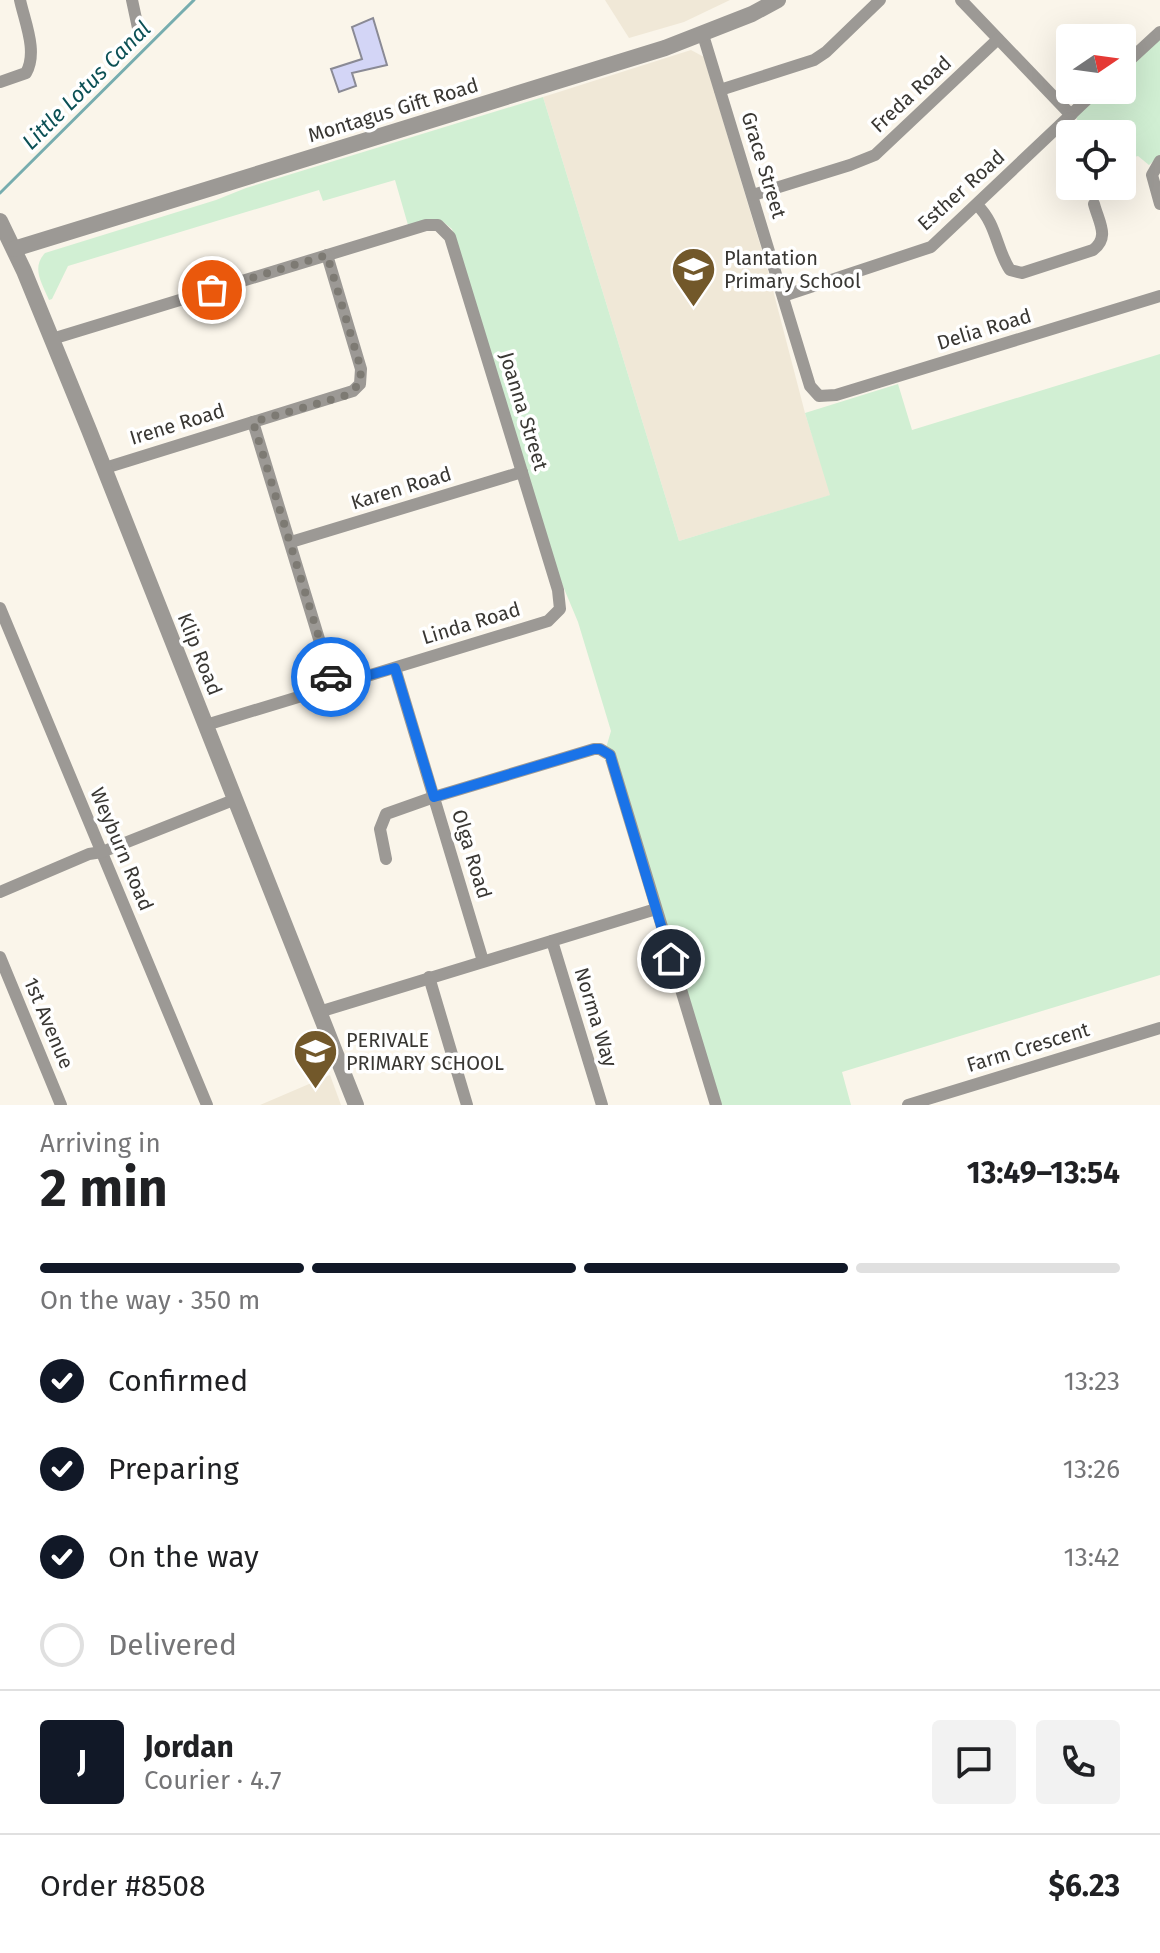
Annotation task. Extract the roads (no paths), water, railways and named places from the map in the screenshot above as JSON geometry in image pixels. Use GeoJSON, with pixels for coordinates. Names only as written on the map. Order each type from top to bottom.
{"type":"FeatureCollection","features":[{"type":"Feature","properties":{"kind":"street"},"geometry":{"type":"LineString","coordinates":[[0,82],[26,73],[31,64],[32,52],[20,0]]}},
{"type":"Feature","properties":{"kind":"street"},"geometry":{"type":"LineString","coordinates":[[132,0],[138,28]]}},
{"type":"Feature","properties":{"kind":"street","name":"Montagus Gift Road"},"geometry":{"type":"LineString","coordinates":[[14,249],[703,35],[778,0]]}},
{"type":"Feature","properties":{"kind":"street"},"geometry":{"type":"LineString","coordinates":[[720,90],[814,60],[880,0]]}},
{"type":"Feature","properties":{"kind":"street"},"geometry":{"type":"LineString","coordinates":[[961,0],[1071,115]]}},
{"type":"Feature","properties":{"kind":"street"},"geometry":{"type":"LineString","coordinates":[[1136,54],[1160,32]]}},
{"type":"Feature","properties":{"kind":"street","name":"Grace Street"},"geometry":{"type":"LineString","coordinates":[[703,35],[810,386],[819,396]]}},
{"type":"Feature","properties":{"kind":"street","name":"Freda Road"},"geometry":{"type":"LineString","coordinates":[[753,195],[875,155],[998,39]]}},
{"type":"Feature","properties":{"kind":"street","name":"Esther Road"},"geometry":{"type":"LineString","coordinates":[[783,296],[922,251],[937,242],[1082,104]]}},
{"type":"Feature","properties":{"kind":"street"},"geometry":{"type":"LineString","coordinates":[[1160,161],[1152,175],[1160,204]]}},
{"type":"Feature","properties":{"kind":"street"},"geometry":{"type":"LineString","coordinates":[[977,205],[989,216],[1004,262],[1010,270],[1022,273],[1093,250],[1102,243],[1104,237],[1094,204]]}},
{"type":"Feature","properties":{"kind":"street","name":"Klip Road"},"geometry":{"type":"LineString","coordinates":[[0,221],[105,468],[356,1105]]}},
{"type":"Feature","properties":{"kind":"street","name":"Joanna Street"},"geometry":{"type":"LineString","coordinates":[[327,255],[426,225],[443,228],[450,237],[558,590],[560,609]]}},
{"type":"Feature","properties":{"kind":"street"},"geometry":{"type":"LineString","coordinates":[[52,339],[327,255]]}},
{"type":"Feature","properties":{"kind":"street","name":"Irene Road"},"geometry":{"type":"LineString","coordinates":[[105,468],[344,396],[360,384],[361,369],[327,255]]}},
{"type":"Feature","properties":{"kind":"street","name":"Delia Road"},"geometry":{"type":"LineString","coordinates":[[819,396],[836,395],[1160,296]]}},
{"type":"Feature","properties":{"kind":"street"},"geometry":{"type":"LineString","coordinates":[[253,422],[333,685]]}},
{"type":"Feature","properties":{"kind":"street","name":"Karen Road"},"geometry":{"type":"LineString","coordinates":[[291,542],[522,472]]}},
{"type":"Feature","properties":{"kind":"street","name":"Weyburn Road"},"geometry":{"type":"LineString","coordinates":[[0,608],[207,1105]]}},
{"type":"Feature","properties":{"kind":"street","name":"Linda Road"},"geometry":{"type":"LineString","coordinates":[[206,725],[548,621],[560,609]]}},
{"type":"Feature","properties":{"kind":"street","name":"Olga Road"},"geometry":{"type":"LineString","coordinates":[[395,668],[483,961]]}},
{"type":"Feature","properties":{"kind":"street"},"geometry":{"type":"LineString","coordinates":[[386,859],[380,829],[386,814],[594,749],[605,751],[610,755],[716,1105]]}},
{"type":"Feature","properties":{"kind":"street"},"geometry":{"type":"LineString","coordinates":[[0,892],[89,854],[102,852],[236,799]]}},
{"type":"Feature","properties":{"kind":"street"},"geometry":{"type":"LineString","coordinates":[[319,1012],[656,909]]}},
{"type":"Feature","properties":{"kind":"street","name":"Norma Way"},"geometry":{"type":"LineString","coordinates":[[552,941],[602,1105]]}},
{"type":"Feature","properties":{"kind":"street","name":"1st Avenue"},"geometry":{"type":"LineString","coordinates":[[0,957],[61,1105]]}},
{"type":"Feature","properties":{"kind":"street"},"geometry":{"type":"LineString","coordinates":[[429,977],[467,1105]]}},
{"type":"Feature","properties":{"kind":"street"},"geometry":{"type":"LineString","coordinates":[[0,995],[13,989]]}},
{"type":"Feature","properties":{"kind":"street","name":"Farm Crescent"},"geometry":{"type":"LineString","coordinates":[[908,1105],[1160,1028]]}},
{"type":"Feature","properties":{"kind":"waterway","name":"Little Lotus Canal"},"geometry":{"type":"LineString","coordinates":[[0,193],[194,0]]}},
{"type":"Feature","properties":{"kind":"place","name":"Plantation Primary School"},"geometry":{"type":"Point","coordinates":[693,308]}},
{"type":"Feature","properties":{"kind":"place","name":"PERIVALE PRIMARY SCHOOL"},"geometry":{"type":"Point","coordinates":[315,1090]}}]}
